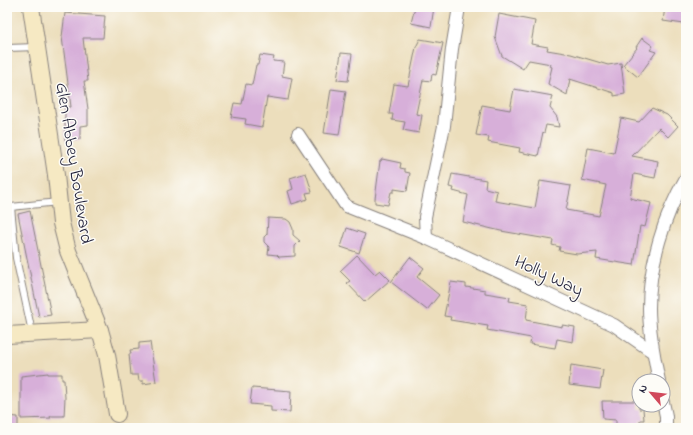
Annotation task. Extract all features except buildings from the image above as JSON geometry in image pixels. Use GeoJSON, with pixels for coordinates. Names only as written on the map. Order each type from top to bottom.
{"type":"FeatureCollection","features":[{"type":"Feature","properties":{"kind":"street","name":"Glen Abbey Boulevard"},"geometry":{"type":"LineString","coordinates":[[31,7],[56,175],[61,223],[68,251],[100,330],[107,355],[116,414]]}},
{"type":"Feature","properties":{"kind":"street"},"geometry":{"type":"LineString","coordinates":[[426,238],[425,217],[444,126],[452,49],[459,7]]}},
{"type":"Feature","properties":{"kind":"street","name":"Holly Way"},"geometry":{"type":"LineString","coordinates":[[298,134],[346,206],[426,238],[614,325],[653,352]]}},
{"type":"Feature","properties":{"kind":"street"},"geometry":{"type":"LineString","coordinates":[[657,373],[653,352],[649,307],[654,265],[658,244],[665,224],[686,178]]}},
{"type":"Feature","properties":{"kind":"street"},"geometry":{"type":"LineString","coordinates":[[7,335],[100,330]]}},
{"type":"Feature","properties":{"kind":"street"},"geometry":{"type":"LineString","coordinates":[[665,413],[666,428]]}},
{"type":"Feature","properties":{"kind":"lane"},"geometry":{"type":"LineString","coordinates":[[7,48],[36,47]]}},
{"type":"Feature","properties":{"kind":"lane"},"geometry":{"type":"LineString","coordinates":[[33,334],[16,258],[11,207],[59,202]]}}]}
